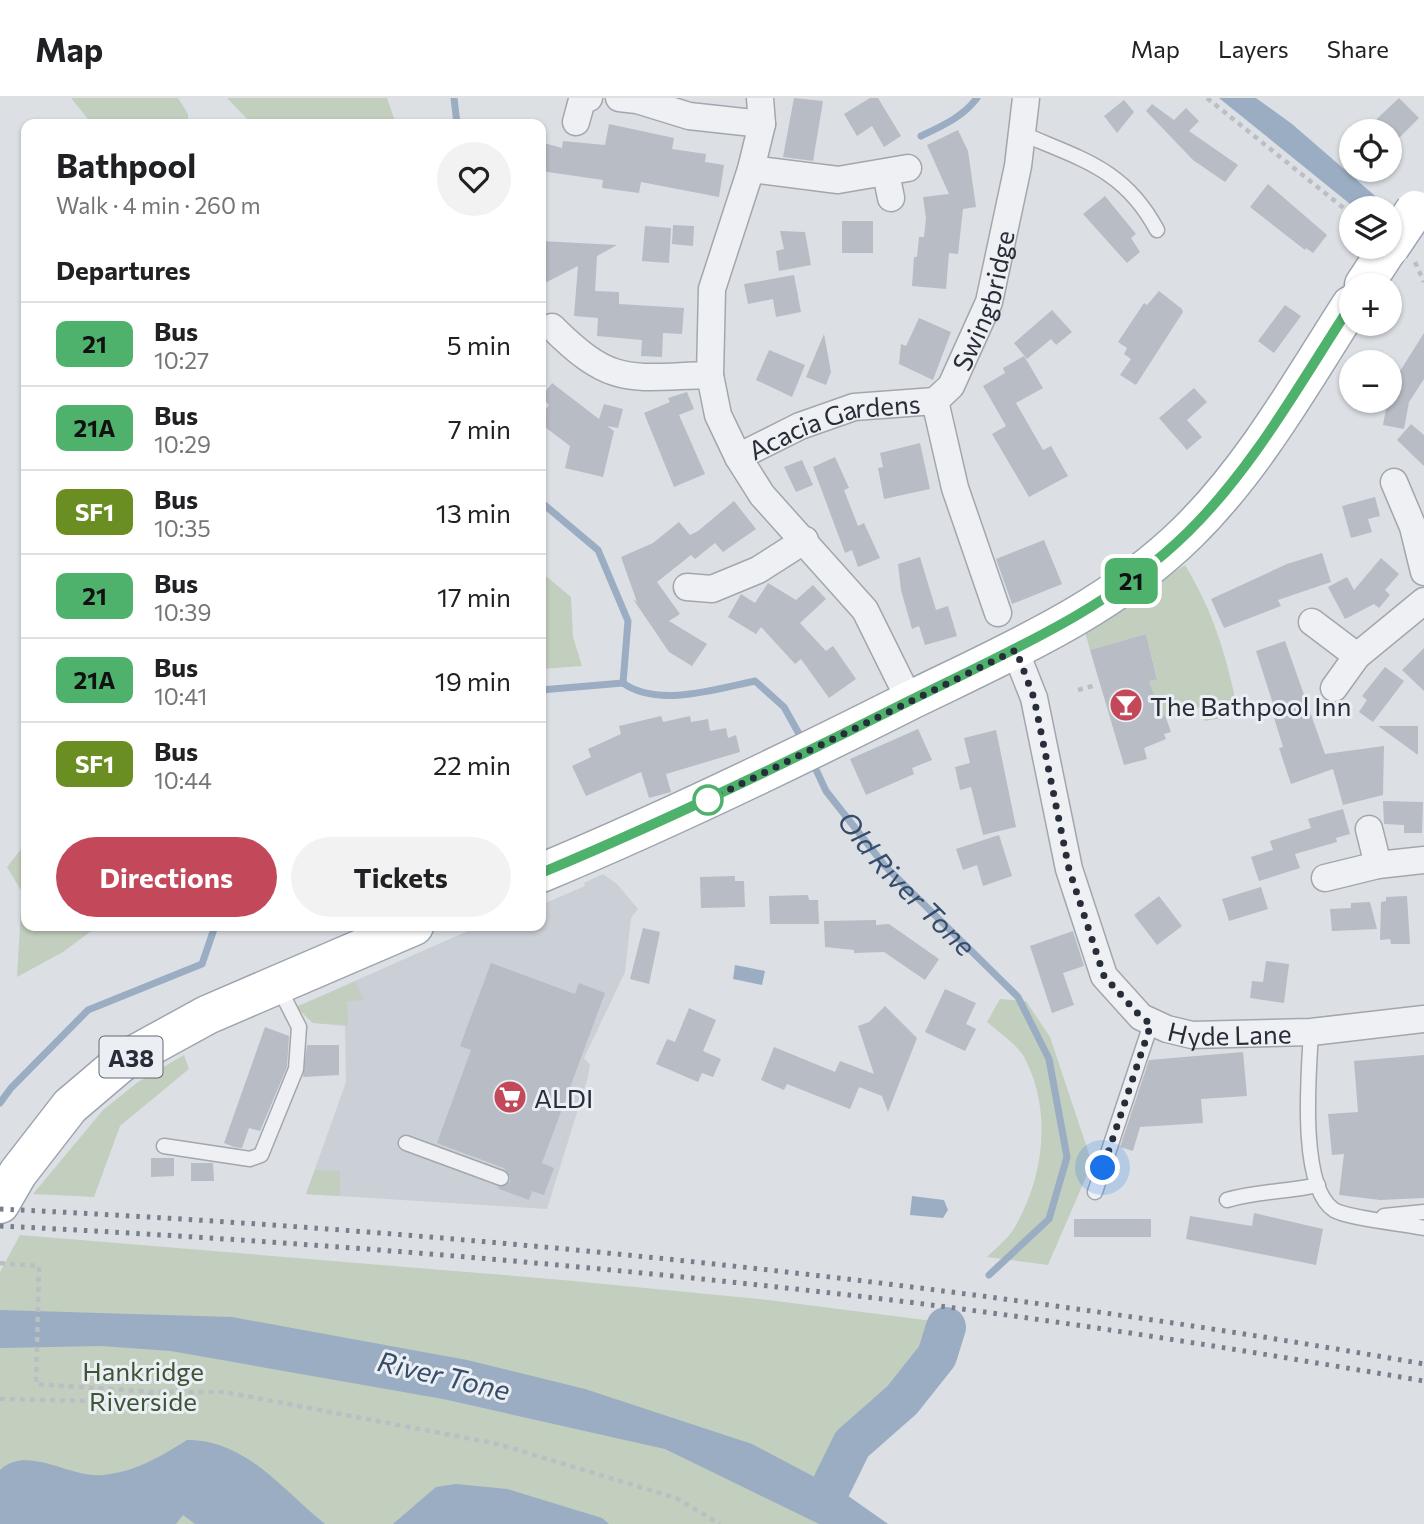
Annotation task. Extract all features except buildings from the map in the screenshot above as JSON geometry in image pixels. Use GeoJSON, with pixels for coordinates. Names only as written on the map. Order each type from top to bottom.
{"type":"FeatureCollection","features":[{"type":"Feature","properties":{"kind":"main road"},"geometry":{"type":"LineString","coordinates":[[1402,228],[1419,203]]}},
{"type":"Feature","properties":{"kind":"main road"},"geometry":{"type":"LineString","coordinates":[[546,871],[753,779],[1016,650],[1086,611],[1127,584],[1188,532],[1229,488],[1339,323]]}},
{"type":"Feature","properties":{"kind":"main road","name":"A38"},"geometry":{"type":"LineString","coordinates":[[9,1189],[71,1106],[123,1061],[175,1030],[402,931]]}},
{"type":"Feature","properties":{"kind":"street","name":"Acacia Gardens"},"geometry":{"type":"LineString","coordinates":[[619,98],[637,100],[689,116],[761,111],[751,169],[712,289],[710,375],[718,415],[738,457],[762,495],[865,610],[910,701]]}},
{"type":"Feature","properties":{"kind":"street","name":"Swingbridge"},"geometry":{"type":"LineString","coordinates":[[998,613],[955,488],[935,401],[951,386],[989,302],[1006,230],[1026,98]]}},
{"type":"Feature","properties":{"kind":"street"},"geometry":{"type":"LineString","coordinates":[[751,169],[838,180],[895,180]]}},
{"type":"Feature","properties":{"kind":"street"},"geometry":{"type":"LineString","coordinates":[[552,327],[565,355],[611,373],[632,377],[710,375]]}},
{"type":"Feature","properties":{"kind":"street","name":"Acacia Gardens"},"geometry":{"type":"LineString","coordinates":[[738,457],[800,426],[854,407],[935,401]]}},
{"type":"Feature","properties":{"kind":"street"},"geometry":{"type":"LineString","coordinates":[[1394,482],[1418,526],[1424,572]]}},
{"type":"Feature","properties":{"kind":"street"},"geometry":{"type":"LineString","coordinates":[[703,595],[758,570],[805,540]]}},
{"type":"Feature","properties":{"kind":"street"},"geometry":{"type":"LineString","coordinates":[[1334,688],[1357,656],[1424,601]]}},
{"type":"Feature","properties":{"kind":"street"},"geometry":{"type":"LineString","coordinates":[[1312,622],[1357,656]]}},
{"type":"Feature","properties":{"kind":"street","name":"Hyde Lane"},"geometry":{"type":"LineString","coordinates":[[1016,650],[1034,698],[1069,869],[1104,976],[1141,1017],[1151,1024],[1192,1035],[1311,1032],[1424,1019]]}},
{"type":"Feature","properties":{"kind":"street"},"geometry":{"type":"LineString","coordinates":[[1369,829],[1378,865]]}},
{"type":"Feature","properties":{"kind":"street"},"geometry":{"type":"LineString","coordinates":[[1325,878],[1378,865],[1424,860]]}},
{"type":"Feature","properties":{"kind":"lane"},"geometry":{"type":"LineString","coordinates":[[1021,133],[1098,164],[1144,206],[1157,230]]}},
{"type":"Feature","properties":{"kind":"lane"},"geometry":{"type":"LineString","coordinates":[[164,1146],[250,1159],[261,1155],[296,1069],[299,1027],[277,984]]}},
{"type":"Feature","properties":{"kind":"lane"},"geometry":{"type":"LineString","coordinates":[[1094,1192],[1151,1024]]}},
{"type":"Feature","properties":{"kind":"lane"},"geometry":{"type":"LineString","coordinates":[[1311,1032],[1307,1118],[1312,1168],[1322,1197],[1335,1210],[1424,1228]]}},
{"type":"Feature","properties":{"kind":"lane"},"geometry":{"type":"LineString","coordinates":[[406,1143],[501,1178]]}},
{"type":"Feature","properties":{"kind":"lane"},"geometry":{"type":"LineString","coordinates":[[1227,1200],[1253,1192],[1294,1191],[1318,1185]]}},
{"type":"Feature","properties":{"kind":"lane"},"geometry":{"type":"LineString","coordinates":[[1372,1218],[1424,1212]]}},
{"type":"Feature","properties":{"kind":"path"},"geometry":{"type":"LineString","coordinates":[[1207,98],[1339,204]]}},
{"type":"Feature","properties":{"kind":"path"},"geometry":{"type":"LineString","coordinates":[[1078,691],[1096,685]]}},
{"type":"Feature","properties":{"kind":"path"},"geometry":{"type":"LineString","coordinates":[[0,1263],[39,1266],[36,1384],[154,1392],[225,1392],[498,1444],[676,1498],[720,1524]]}},
{"type":"Feature","properties":{"kind":"path"},"geometry":{"type":"LineString","coordinates":[[0,1399],[136,1402],[154,1392]]}},
{"type":"Feature","properties":{"kind":"shaded area"},"geometry":{"type":"Polygon","coordinates":[[[603,874],[617,884],[638,909],[631,918],[625,972],[584,1058],[590,1065],[588,1077],[547,1209],[306,1194],[346,1082],[345,1026],[313,1023],[296,1007],[468,931],[546,931],[546,903],[585,886],[584,883],[603,874]]]}},
{"type":"Feature","properties":{"kind":"green space"},"geometry":{"type":"Polygon","coordinates":[[[71,98],[178,98],[188,114],[188,119],[88,119],[71,98]]]}},
{"type":"Feature","properties":{"kind":"green space"},"geometry":{"type":"Polygon","coordinates":[[[227,98],[387,98],[394,119],[247,119],[227,98]]]}},
{"type":"Feature","properties":{"kind":"green space"},"geometry":{"type":"Polygon","coordinates":[[[1185,565],[1205,602],[1219,637],[1239,715],[1205,721],[1200,707],[1166,718],[1165,715],[1161,716],[1143,682],[1157,678],[1146,634],[1090,650],[1085,632],[1185,565]]]}},
{"type":"Feature","properties":{"kind":"green space"},"geometry":{"type":"Polygon","coordinates":[[[546,576],[571,597],[573,637],[582,666],[546,669],[546,576]]]}},
{"type":"Feature","properties":{"kind":"green space"},"geometry":{"type":"Polygon","coordinates":[[[21,849],[21,890],[7,867],[21,849]]]}},
{"type":"Feature","properties":{"kind":"green space"},"geometry":{"type":"Polygon","coordinates":[[[21,909],[21,931],[91,931],[63,952],[17,977],[21,909]]]}},
{"type":"Feature","properties":{"kind":"green space"},"geometry":{"type":"Polygon","coordinates":[[[355,982],[364,1000],[347,1001],[348,1025],[313,1023],[296,1007],[355,982]]]}},
{"type":"Feature","properties":{"kind":"green space"},"geometry":{"type":"Polygon","coordinates":[[[1000,999],[1026,1001],[1050,1037],[1092,1163],[1048,1265],[987,1257],[1010,1234],[1026,1205],[1039,1163],[1041,1140],[1038,1096],[1023,1055],[987,1022],[1000,999]]]}},
{"type":"Feature","properties":{"kind":"green space"},"geometry":{"type":"Polygon","coordinates":[[[184,1055],[189,1069],[120,1126],[94,1197],[33,1194],[103,1110],[138,1082],[184,1055]]]}},
{"type":"Feature","properties":{"kind":"green space"},"geometry":{"type":"Polygon","coordinates":[[[315,1170],[340,1171],[340,1196],[306,1194],[315,1170]]]}},
{"type":"Feature","properties":{"kind":"green space","name":"Hankridge Riverside"},"geometry":{"type":"Polygon","coordinates":[[[20,1235],[563,1280],[768,1300],[941,1322],[951,1350],[946,1371],[870,1436],[846,1472],[841,1491],[888,1524],[0,1524],[0,1272],[20,1235]]]}},
{"type":"Feature","properties":{"kind":"water"},"geometry":{"type":"Polygon","coordinates":[[[1219,98],[1256,98],[1292,124],[1339,165],[1339,182],[1359,182],[1375,196],[1340,196],[1219,98]]]}},
{"type":"Feature","properties":{"kind":"water"},"geometry":{"type":"Polygon","coordinates":[[[735,965],[765,971],[762,985],[733,979],[735,965]]]}},
{"type":"Feature","properties":{"kind":"water"},"geometry":{"type":"Polygon","coordinates":[[[912,1196],[944,1200],[948,1210],[943,1218],[910,1215],[912,1196]]]}},
{"type":"Feature","properties":{"kind":"water","name":"River Tone"},"geometry":{"type":"Polygon","coordinates":[[[0,1310],[232,1317],[467,1360],[585,1389],[752,1444],[841,1491],[888,1524],[819,1524],[665,1449],[443,1399],[171,1351],[101,1346],[0,1348],[0,1310]]]}},
{"type":"Feature","properties":{"kind":"water"},"geometry":{"type":"Polygon","coordinates":[[[187,1440],[228,1448],[246,1458],[325,1524],[195,1524],[183,1515],[176,1524],[0,1524],[0,1470],[11,1463],[36,1461],[90,1475],[103,1475],[137,1467],[187,1440]]]}},
{"type":"Feature","properties":{"kind":"water"},"geometry":{"type":"Polygon","coordinates":[[[456,1484],[507,1489],[602,1518],[609,1524],[393,1524],[436,1487],[456,1484]]]}},
{"type":"Feature","properties":{"kind":"waterway"},"geometry":{"type":"LineString","coordinates":[[454,98],[456,119]]}},
{"type":"Feature","properties":{"kind":"waterway"},"geometry":{"type":"LineString","coordinates":[[921,136],[959,116],[977,98]]}},
{"type":"Feature","properties":{"kind":"waterway"},"geometry":{"type":"LineString","coordinates":[[546,506],[598,550],[628,621],[623,683]]}},
{"type":"Feature","properties":{"kind":"waterway","name":"Old River Tone"},"geometry":{"type":"LineString","coordinates":[[546,690],[623,683],[637,690],[670,695],[706,692],[755,681],[784,707],[803,741]]}},
{"type":"Feature","properties":{"kind":"waterway","name":"Old River Tone"},"geometry":{"type":"LineString","coordinates":[[812,761],[826,791],[885,866],[1018,997],[1049,1059],[1067,1157],[1049,1219],[989,1275]]}},
{"type":"Feature","properties":{"kind":"waterway","name":"Old River Tone"},"geometry":{"type":"LineString","coordinates":[[0,1103],[11,1088],[88,1010],[202,964],[213,931]]}},
{"type":"Feature","properties":{"kind":"waterway","name":"Old River Tone"},"geometry":{"type":"LineString","coordinates":[[824,1501],[852,1444],[902,1400],[937,1356],[946,1327]]}},
{"type":"Feature","properties":{"kind":"railway"},"geometry":{"type":"LineString","coordinates":[[0,1209],[358,1231],[714,1264],[1070,1308],[1424,1364]]}},
{"type":"Feature","properties":{"kind":"railway"},"geometry":{"type":"LineString","coordinates":[[0,1226],[421,1253],[735,1282],[1059,1322],[1424,1381]]}},
{"type":"Feature","properties":{"kind":"bus line","name":"21"},"geometry":{"type":"LineString","coordinates":[[546,871],[734,788],[1016,650],[1086,611],[1127,584],[1188,532],[1229,488],[1339,323]]}},
{"type":"Feature","properties":{"kind":"place","name":"The Bathpool Inn"},"geometry":{"type":"Point","coordinates":[1126,705]}},
{"type":"Feature","properties":{"kind":"place","name":"ALDI"},"geometry":{"type":"Point","coordinates":[510,1097]}},
{"type":"Feature","properties":{"kind":"route"},"geometry":{"type":"LineString","coordinates":[[708,800],[1016,650],[1034,698],[1069,869],[1104,976],[1141,1017],[1151,1024],[1103,1168]]}}]}
